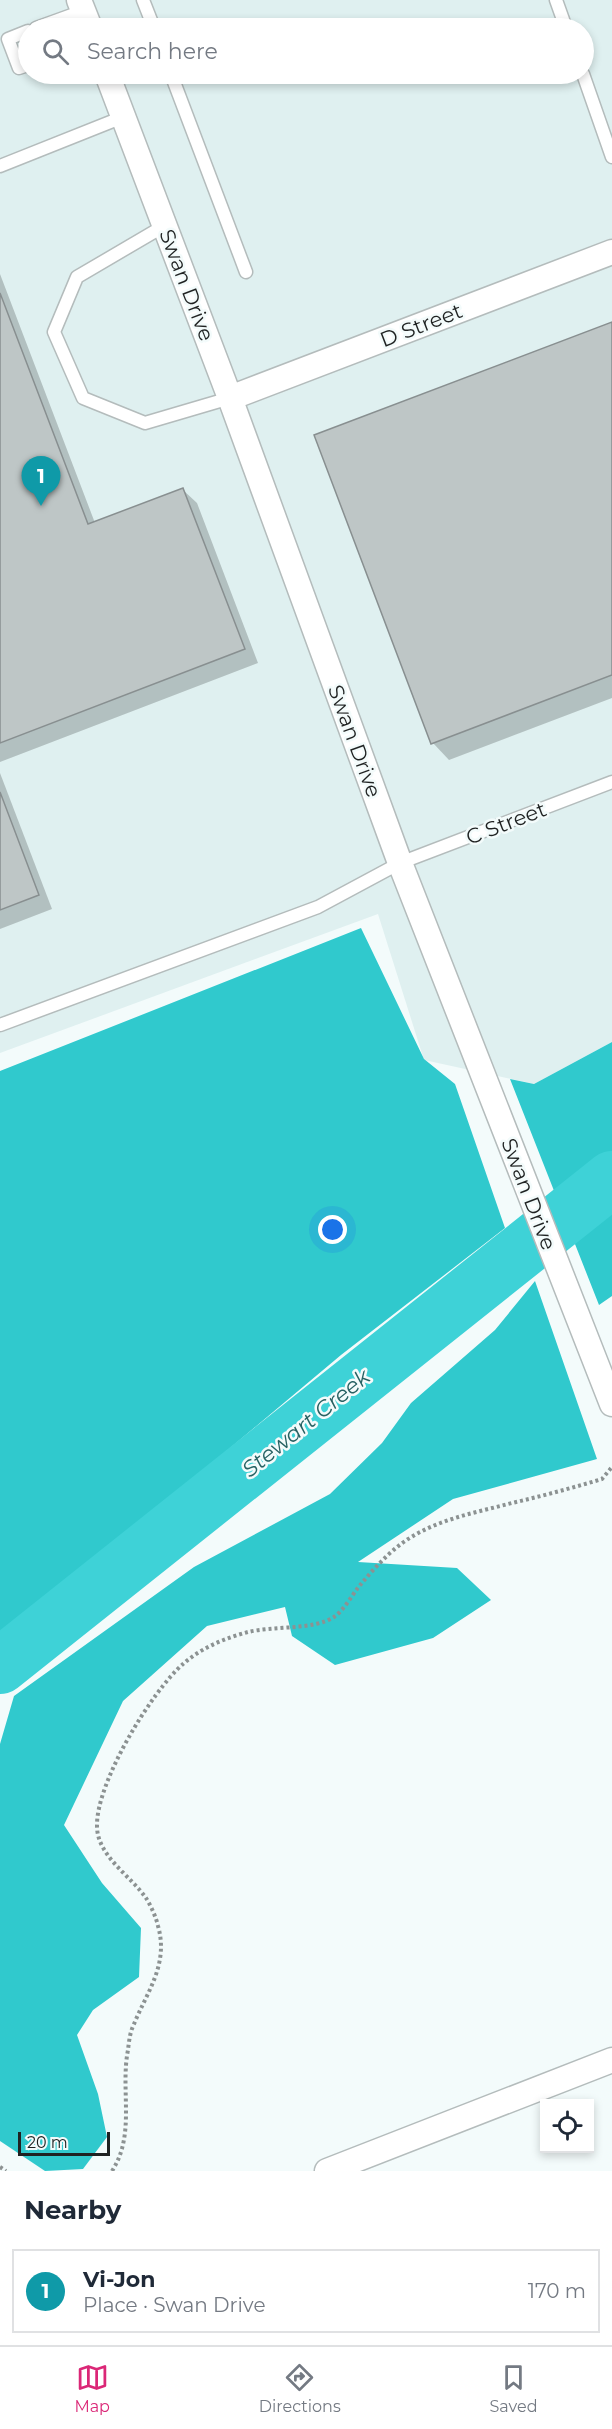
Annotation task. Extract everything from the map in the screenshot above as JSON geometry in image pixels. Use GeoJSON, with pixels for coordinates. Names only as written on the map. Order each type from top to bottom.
{"type":"FeatureCollection","features":[{"type":"Feature","properties":{"kind":"street","name":"Swan Drive"},"geometry":{"type":"LineString","coordinates":[[111,84],[230,398],[400,863],[612,1404]]}},
{"type":"Feature","properties":{"kind":"street","name":"D Street"},"geometry":{"type":"LineString","coordinates":[[230,398],[612,252]]}},
{"type":"Feature","properties":{"kind":"street"},"geometry":{"type":"LineString","coordinates":[[327,2171],[612,2060]]}},
{"type":"Feature","properties":{"kind":"lane"},"geometry":{"type":"LineString","coordinates":[[143,0],[150,18]]}},
{"type":"Feature","properties":{"kind":"lane"},"geometry":{"type":"LineString","coordinates":[[556,0],[562,18]]}},
{"type":"Feature","properties":{"kind":"lane"},"geometry":{"type":"LineString","coordinates":[[68,18],[84,13]]}},
{"type":"Feature","properties":{"kind":"lane"},"geometry":{"type":"LineString","coordinates":[[18,35],[8,39],[18,65]]}},
{"type":"Feature","properties":{"kind":"lane"},"geometry":{"type":"LineString","coordinates":[[175,84],[246,272]]}},
{"type":"Feature","properties":{"kind":"lane"},"geometry":{"type":"LineString","coordinates":[[586,84],[612,157]]}},
{"type":"Feature","properties":{"kind":"lane"},"geometry":{"type":"LineString","coordinates":[[0,166],[123,117]]}},
{"type":"Feature","properties":{"kind":"lane"},"geometry":{"type":"LineString","coordinates":[[164,226],[76,277],[54,332],[83,398],[145,423],[230,398]]}},
{"type":"Feature","properties":{"kind":"lane","name":"C Street"},"geometry":{"type":"LineString","coordinates":[[0,1026],[318,907],[400,863],[612,782]]}},
{"type":"Feature","properties":{"kind":"path"},"geometry":{"type":"LineString","coordinates":[[112,2171],[126,2140],[124,2073],[132,2027],[159,1969],[161,1948],[159,1928],[146,1899],[105,1850],[98,1838],[97,1825],[104,1789],[132,1733],[165,1681],[184,1662],[211,1645],[248,1632],[292,1625],[314,1625],[335,1616],[366,1578],[400,1544],[424,1529],[452,1518],[602,1479],[612,1467]]}},
{"type":"Feature","properties":{"kind":"path"},"geometry":{"type":"LineString","coordinates":[[0,2167],[6,2171]]}},
{"type":"Feature","properties":{"kind":"shaded area"},"geometry":{"type":"Polygon","coordinates":[[[0,0],[612,0],[612,1042],[534,1084],[424,1060],[378,914],[0,1053],[0,0]]]}},
{"type":"Feature","properties":{"kind":"shaded area"},"geometry":{"type":"Polygon","coordinates":[[[361,928],[424,1059],[455,1084],[505,1228],[341,1355],[0,1641],[0,1071],[361,928]]]}},
{"type":"Feature","properties":{"kind":"shaded area"},"geometry":{"type":"Polygon","coordinates":[[[612,1042],[612,1296],[599,1305],[510,1079],[534,1084],[612,1042]]]}},
{"type":"Feature","properties":{"kind":"shaded area"},"geometry":{"type":"Polygon","coordinates":[[[535,1281],[597,1459],[453,1499],[358,1562],[457,1568],[491,1600],[433,1638],[335,1665],[292,1636],[285,1607],[207,1626],[123,1701],[64,1825],[102,1883],[141,1928],[139,1977],[93,2010],[77,2035],[98,2094],[107,2137],[83,2169],[45,2171],[0,2141],[0,1744],[14,1696],[194,1567],[330,1494],[382,1443],[411,1403],[495,1330],[535,1281]]]}},
{"type":"Feature","properties":{"kind":"building"},"geometry":{"type":"Polygon","coordinates":[[[0,293],[88,524],[183,488],[245,649],[0,743],[0,293]]]}},
{"type":"Feature","properties":{"kind":"building"},"geometry":{"type":"Polygon","coordinates":[[[612,322],[612,675],[431,744],[314,435],[612,322]]]}},
{"type":"Feature","properties":{"kind":"building"},"geometry":{"type":"Polygon","coordinates":[[[0,792],[39,895],[0,910],[0,792]]]}},
{"type":"Feature","properties":{"kind":"waterway","name":"Stewart Creek"},"geometry":{"type":"LineString","coordinates":[[0,1666],[612,1179]]}},
{"type":"Feature","properties":{"kind":"place","name":"Vi-Jon"},"geometry":{"type":"Point","coordinates":[41,506]}}]}
